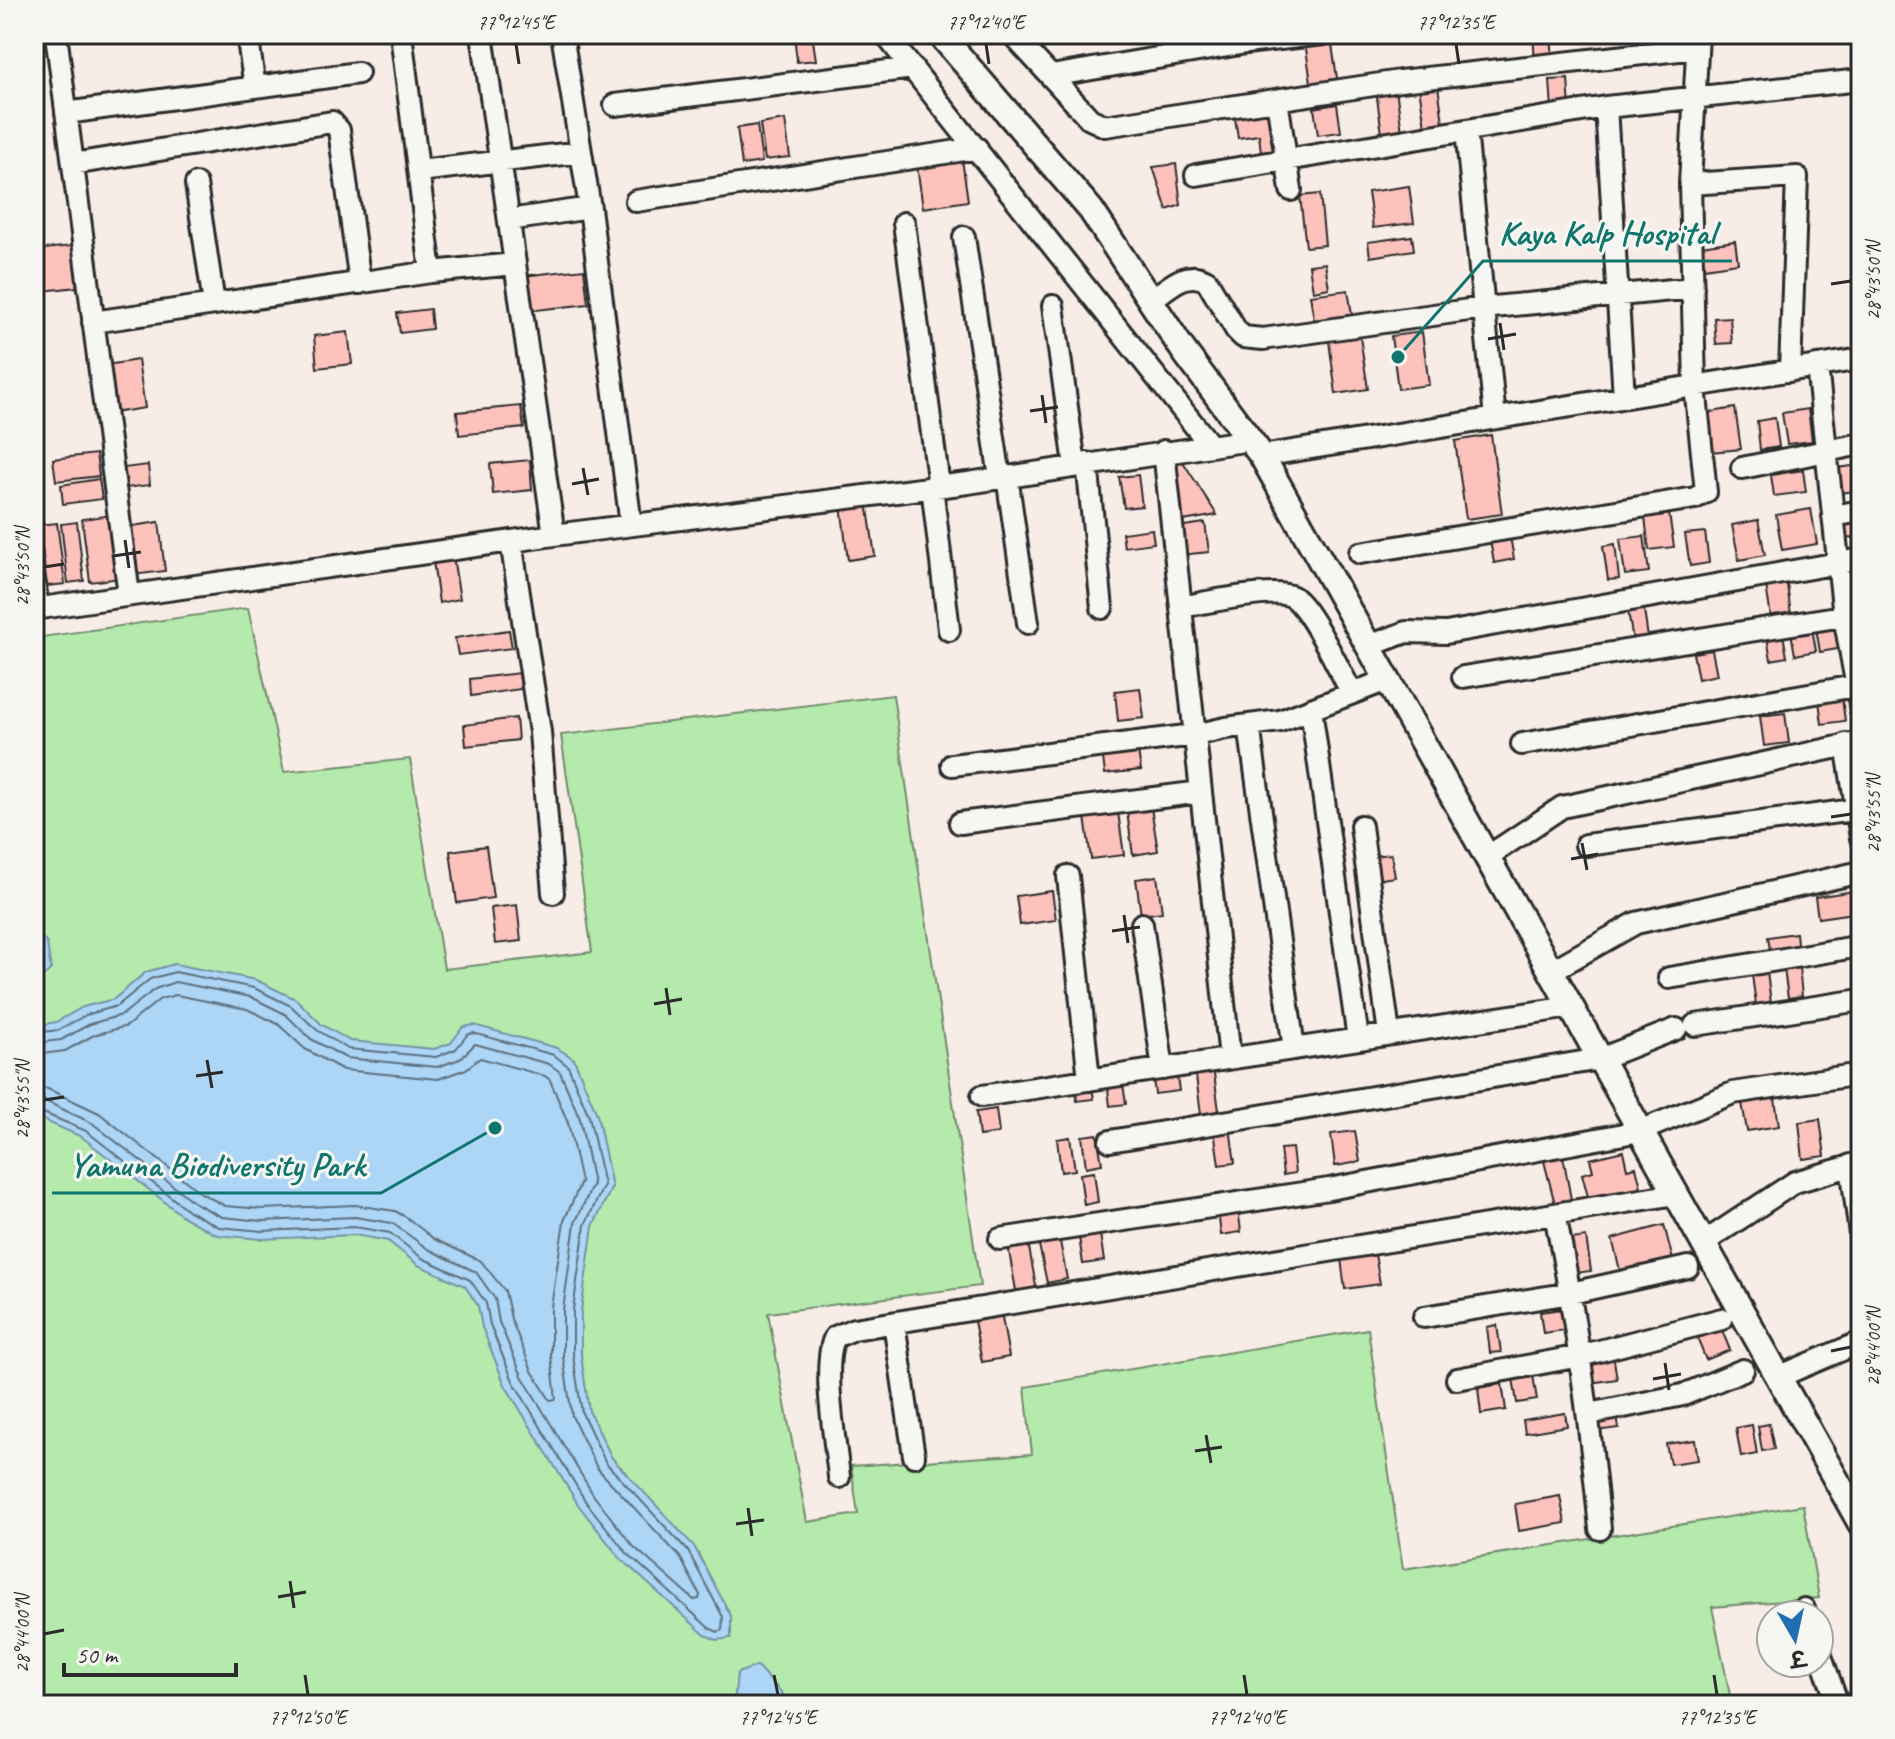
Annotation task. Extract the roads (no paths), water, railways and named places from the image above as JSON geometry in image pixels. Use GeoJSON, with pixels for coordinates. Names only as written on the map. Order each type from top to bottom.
{"type":"FeatureCollection","features":[{"type":"Feature","properties":{"kind":"street"},"geometry":{"type":"LineString","coordinates":[[56,34],[129,595]]}},
{"type":"Feature","properties":{"kind":"street"},"geometry":{"type":"LineString","coordinates":[[247,34],[255,87]]}},
{"type":"Feature","properties":{"kind":"street"},"geometry":{"type":"LineString","coordinates":[[401,34],[431,272]]}},
{"type":"Feature","properties":{"kind":"street"},"geometry":{"type":"LineString","coordinates":[[482,34],[554,535]]}},
{"type":"Feature","properties":{"kind":"street"},"geometry":{"type":"LineString","coordinates":[[562,34],[590,208],[631,525]]}},
{"type":"Feature","properties":{"kind":"street"},"geometry":{"type":"LineString","coordinates":[[885,34],[1210,445]]}},
{"type":"Feature","properties":{"kind":"street"},"geometry":{"type":"LineString","coordinates":[[940,34],[1091,210],[1183,350],[1256,448],[1861,1524]]}},
{"type":"Feature","properties":{"kind":"street"},"geometry":{"type":"LineString","coordinates":[[1012,34],[1066,74],[1090,119],[1110,125],[1400,81],[1698,41],[1690,184],[1695,386],[1707,485],[1701,497],[1360,553]]}},
{"type":"Feature","properties":{"kind":"street"},"geometry":{"type":"LineString","coordinates":[[1066,74],[1245,39],[1324,34]]}},
{"type":"Feature","properties":{"kind":"street"},"geometry":{"type":"LineString","coordinates":[[615,105],[913,68]]}},
{"type":"Feature","properties":{"kind":"street"},"geometry":{"type":"LineString","coordinates":[[66,113],[358,73]]}},
{"type":"Feature","properties":{"kind":"street"},"geometry":{"type":"LineString","coordinates":[[1196,175],[1606,107],[1861,80]]}},
{"type":"Feature","properties":{"kind":"street"},"geometry":{"type":"LineString","coordinates":[[1277,100],[1291,190]]}},
{"type":"Feature","properties":{"kind":"street"},"geometry":{"type":"LineString","coordinates":[[1606,107],[1624,397]]}},
{"type":"Feature","properties":{"kind":"street"},"geometry":{"type":"LineString","coordinates":[[73,164],[332,122],[339,130],[360,283]]}},
{"type":"Feature","properties":{"kind":"street"},"geometry":{"type":"LineString","coordinates":[[1466,130],[1495,418]]}},
{"type":"Feature","properties":{"kind":"street"},"geometry":{"type":"LineString","coordinates":[[636,201],[977,148]]}},
{"type":"Feature","properties":{"kind":"street"},"geometry":{"type":"LineString","coordinates":[[419,171],[581,152]]}},
{"type":"Feature","properties":{"kind":"street"},"geometry":{"type":"LineString","coordinates":[[1690,184],[1797,177],[1790,371]]}},
{"type":"Feature","properties":{"kind":"street"},"geometry":{"type":"LineString","coordinates":[[196,184],[214,304]]}},
{"type":"Feature","properties":{"kind":"street"},"geometry":{"type":"LineString","coordinates":[[509,220],[590,208]]}},
{"type":"Feature","properties":{"kind":"street"},"geometry":{"type":"LineString","coordinates":[[904,223],[936,486],[949,630]]}},
{"type":"Feature","properties":{"kind":"street"},"geometry":{"type":"LineString","coordinates":[[964,237],[1028,623]]}},
{"type":"Feature","properties":{"kind":"street"},"geometry":{"type":"LineString","coordinates":[[93,322],[431,272],[515,264]]}},
{"type":"Feature","properties":{"kind":"street"},"geometry":{"type":"LineString","coordinates":[[1150,301],[1186,277],[1198,276],[1207,281],[1236,330],[1243,337],[1257,339],[1483,308],[1693,288]]}},
{"type":"Feature","properties":{"kind":"street"},"geometry":{"type":"LineString","coordinates":[[1053,306],[1102,608]]}},
{"type":"Feature","properties":{"kind":"street"},"geometry":{"type":"LineString","coordinates":[[34,579],[36,608],[554,535],[1004,477],[1210,445],[1256,448],[1495,418],[1861,359]]}},
{"type":"Feature","properties":{"kind":"street"},"geometry":{"type":"LineString","coordinates":[[1817,366],[1837,563],[1852,615],[1861,710]]}},
{"type":"Feature","properties":{"kind":"street"},"geometry":{"type":"LineString","coordinates":[[1742,468],[1861,444]]}},
{"type":"Feature","properties":{"kind":"street"},"geometry":{"type":"LineString","coordinates":[[1164,451],[1230,1058]]}},
{"type":"Feature","properties":{"kind":"street"},"geometry":{"type":"LineString","coordinates":[[1833,516],[1861,511]]}},
{"type":"Feature","properties":{"kind":"street"},"geometry":{"type":"LineString","coordinates":[[511,541],[540,732],[553,893]]}},
{"type":"Feature","properties":{"kind":"street"},"geometry":{"type":"LineString","coordinates":[[1369,646],[1406,632],[1446,633],[1861,559]]}},
{"type":"Feature","properties":{"kind":"street"},"geometry":{"type":"LineString","coordinates":[[1181,607],[1260,594],[1281,593],[1293,597],[1309,617],[1352,693]]}},
{"type":"Feature","properties":{"kind":"street"},"geometry":{"type":"LineString","coordinates":[[1463,677],[1852,615]]}},
{"type":"Feature","properties":{"kind":"street"},"geometry":{"type":"LineString","coordinates":[[952,765],[1194,735],[1280,721],[1387,680]]}},
{"type":"Feature","properties":{"kind":"street"},"geometry":{"type":"LineString","coordinates":[[1522,744],[1859,685]]}},
{"type":"Feature","properties":{"kind":"street"},"geometry":{"type":"LineString","coordinates":[[1311,709],[1358,1039]]}},
{"type":"Feature","properties":{"kind":"street"},"geometry":{"type":"LineString","coordinates":[[1249,725],[1294,1049]]}},
{"type":"Feature","properties":{"kind":"street"},"geometry":{"type":"LineString","coordinates":[[1487,857],[1558,809],[1853,743],[1861,838]]}},
{"type":"Feature","properties":{"kind":"street"},"geometry":{"type":"LineString","coordinates":[[960,823],[1201,792]]}},
{"type":"Feature","properties":{"kind":"street"},"geometry":{"type":"LineString","coordinates":[[1586,845],[1859,810]]}},
{"type":"Feature","properties":{"kind":"street"},"geometry":{"type":"LineString","coordinates":[[1361,826],[1389,1034]]}},
{"type":"Feature","properties":{"kind":"street"},"geometry":{"type":"LineString","coordinates":[[1551,971],[1632,925],[1861,872]]}},
{"type":"Feature","properties":{"kind":"street"},"geometry":{"type":"LineString","coordinates":[[1068,876],[1089,1080]]}},
{"type":"Feature","properties":{"kind":"street"},"geometry":{"type":"LineString","coordinates":[[1142,924],[1163,1069]]}},
{"type":"Feature","properties":{"kind":"street"},"geometry":{"type":"LineString","coordinates":[[1669,978],[1861,946]]}},
{"type":"Feature","properties":{"kind":"street"},"geometry":{"type":"LineString","coordinates":[[1110,1141],[1600,1059],[1686,1027],[1861,1000]]}},
{"type":"Feature","properties":{"kind":"street"},"geometry":{"type":"LineString","coordinates":[[982,1096],[1571,1007]]}},
{"type":"Feature","properties":{"kind":"street"},"geometry":{"type":"LineString","coordinates":[[1000,1239],[1329,1189],[1640,1131],[1730,1094],[1861,1074]]}},
{"type":"Feature","properties":{"kind":"street"},"geometry":{"type":"LineString","coordinates":[[1703,1243],[1787,1188],[1856,1164],[1861,1242]]}},
{"type":"Feature","properties":{"kind":"street"},"geometry":{"type":"LineString","coordinates":[[839,1477],[828,1365],[830,1346],[835,1337],[854,1329],[1676,1194]]}},
{"type":"Feature","properties":{"kind":"street"},"geometry":{"type":"LineString","coordinates":[[1555,1214],[1571,1293],[1589,1414],[1600,1529]]}},
{"type":"Feature","properties":{"kind":"street"},"geometry":{"type":"LineString","coordinates":[[1424,1317],[1571,1293],[1688,1267]]}},
{"type":"Feature","properties":{"kind":"street"},"geometry":{"type":"LineString","coordinates":[[1457,1379],[1580,1356],[1722,1319]]}},
{"type":"Feature","properties":{"kind":"street"},"geometry":{"type":"LineString","coordinates":[[894,1323],[914,1456]]}},
{"type":"Feature","properties":{"kind":"street"},"geometry":{"type":"LineString","coordinates":[[1778,1377],[1860,1342]]}},
{"type":"Feature","properties":{"kind":"street"},"geometry":{"type":"LineString","coordinates":[[1589,1414],[1683,1395],[1743,1370]]}},
{"type":"Feature","properties":{"kind":"street"},"geometry":{"type":"LineString","coordinates":[[1829,1679],[1838,1705]]}},
{"type":"Feature","properties":{"kind":"water"},"geometry":{"type":"Polygon","coordinates":[[[34,926],[47,944],[51,969],[42,978],[34,979],[34,926]]]}},
{"type":"Feature","properties":{"kind":"water"},"geometry":{"type":"Polygon","coordinates":[[[174,964],[256,980],[296,999],[321,1024],[350,1041],[434,1049],[451,1043],[463,1027],[474,1025],[557,1048],[574,1059],[597,1114],[612,1187],[593,1226],[581,1311],[581,1355],[589,1411],[612,1458],[694,1546],[731,1616],[731,1638],[717,1640],[705,1635],[620,1558],[579,1506],[505,1385],[482,1327],[478,1306],[465,1286],[418,1265],[388,1241],[355,1235],[261,1239],[217,1235],[185,1218],[82,1137],[34,1116],[34,1026],[56,1022],[83,1007],[114,999],[146,972],[174,964]]]}},
{"type":"Feature","properties":{"kind":"water"},"geometry":{"type":"Polygon","coordinates":[[[757,1666],[783,1694],[788,1705],[734,1705],[737,1673],[757,1666]]]}},
{"type":"Feature","properties":{"kind":"place","name":"Kaya Kalp Hospital"},"geometry":{"type":"Point","coordinates":[1398,357]}},
{"type":"Feature","properties":{"kind":"place","name":"Yamuna Biodiversity Park"},"geometry":{"type":"Point","coordinates":[495,1128]}}]}
